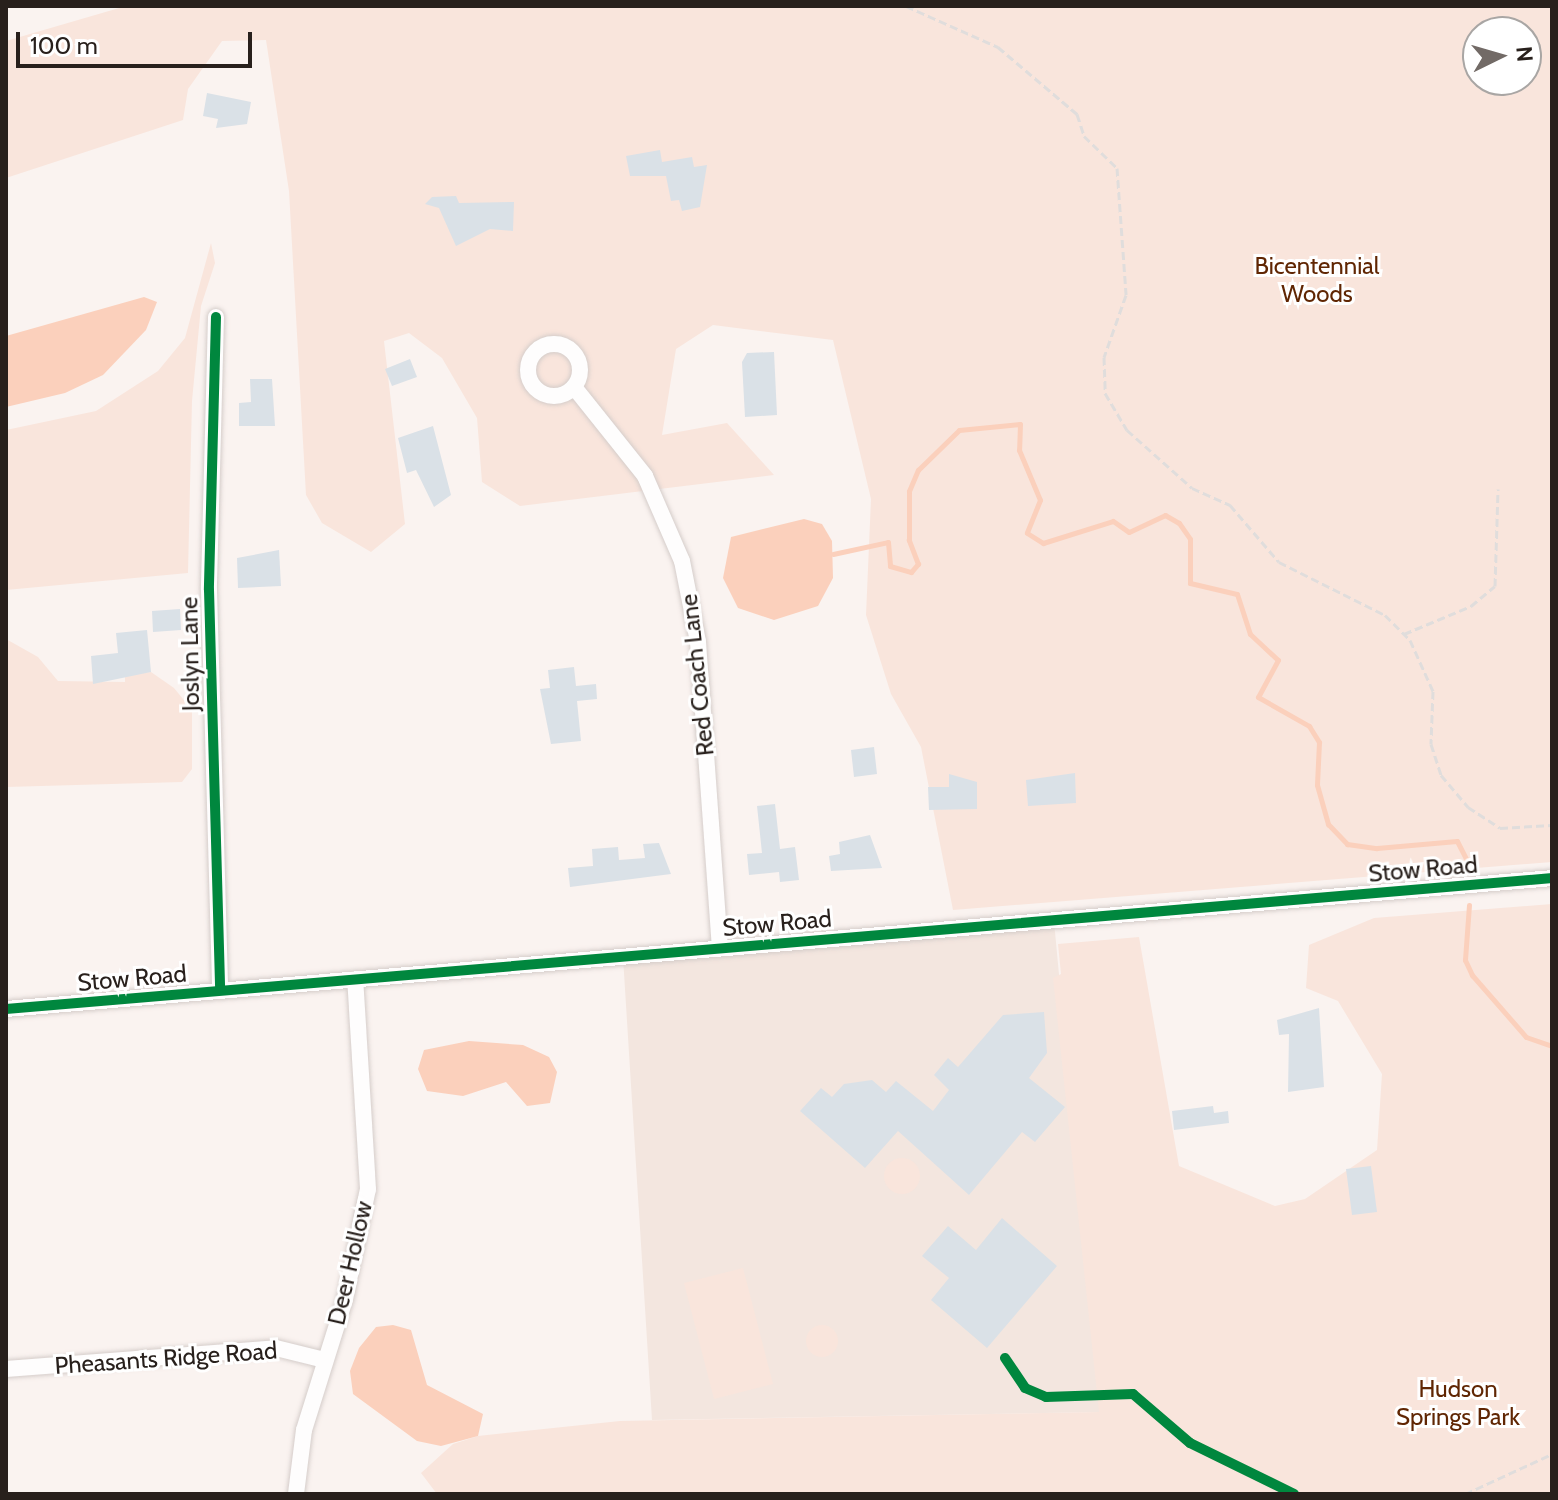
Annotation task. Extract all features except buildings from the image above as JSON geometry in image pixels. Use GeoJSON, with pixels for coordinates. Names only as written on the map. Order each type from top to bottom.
{"type":"FeatureCollection","features":[{"type":"Feature","properties":{"kind":"street","name":"Joslyn Lane"},"geometry":{"type":"LineString","coordinates":[[216,317],[209,590],[220,990]]}},
{"type":"Feature","properties":{"kind":"street","name":"Red Coach Lane"},"geometry":{"type":"LineString","coordinates":[[574,387],[645,476],[682,561],[698,642],[720,948]]}},
{"type":"Feature","properties":{"kind":"street","name":"Stow Road"},"geometry":{"type":"LineString","coordinates":[[6,1009],[1552,878]]}},
{"type":"Feature","properties":{"kind":"street","name":"Deer Hollow"},"geometry":{"type":"LineString","coordinates":[[296,1494],[304,1430],[368,1189],[355,979]]}},
{"type":"Feature","properties":{"kind":"street","name":"Pheasants Ridge Road"},"geometry":{"type":"LineString","coordinates":[[6,1369],[276,1348],[325,1360]]}},
{"type":"Feature","properties":{"kind":"path"},"geometry":{"type":"LineString","coordinates":[[906,6],[998,47],[1077,114],[1084,136],[1117,168],[1126,295],[1104,357],[1105,393],[1127,430],[1192,488],[1230,505],[1279,562],[1354,597],[1404,634],[1427,669],[1431,744],[1441,775],[1500,828],[1552,825]]}},
{"type":"Feature","properties":{"kind":"path"},"geometry":{"type":"LineString","coordinates":[[1404,634],[1471,606],[1495,586],[1498,489]]}},
{"type":"Feature","properties":{"kind":"path"},"geometry":{"type":"LineString","coordinates":[[1005,1358],[1025,1388],[1046,1397],[1133,1394],[1190,1443],[1294,1494]]}},
{"type":"Feature","properties":{"kind":"path"},"geometry":{"type":"LineString","coordinates":[[1465,1494],[1552,1454]]}},
{"type":"Feature","properties":{"kind":"shaded area"},"geometry":{"type":"Polygon","coordinates":[[[144,297],[157,302],[146,330],[103,375],[65,393],[6,407],[6,336],[144,297]]]}},
{"type":"Feature","properties":{"kind":"shaded area"},"geometry":{"type":"Polygon","coordinates":[[[804,519],[822,524],[832,541],[833,578],[818,606],[774,620],[738,608],[723,578],[731,537],[804,519]]]}},
{"type":"Feature","properties":{"kind":"shaded area"},"geometry":{"type":"Polygon","coordinates":[[[1054,921],[1100,1412],[652,1420],[623,957],[1054,921]]]}},
{"type":"Feature","properties":{"kind":"shaded area"},"geometry":{"type":"Polygon","coordinates":[[[469,1041],[523,1045],[549,1057],[557,1072],[550,1103],[527,1106],[506,1082],[463,1096],[427,1091],[418,1069],[424,1050],[469,1041]]]}},
{"type":"Feature","properties":{"kind":"shaded area"},"geometry":{"type":"Polygon","coordinates":[[[393,1325],[411,1330],[427,1385],[483,1414],[478,1436],[441,1446],[417,1441],[353,1394],[350,1371],[359,1348],[376,1327],[393,1325]]]}},
{"type":"Feature","properties":{"kind":"green space","name":"Bicentennial Woods"},"geometry":{"type":"Polygon","coordinates":[[[126,6],[1552,6],[1552,862],[953,910],[921,747],[891,694],[866,615],[871,499],[833,340],[713,325],[676,349],[662,435],[727,423],[774,475],[520,506],[482,482],[477,418],[442,358],[409,333],[384,341],[405,524],[371,552],[322,523],[306,495],[289,191],[266,40],[222,41],[188,89],[183,120],[6,178],[6,41],[126,6]]]}},
{"type":"Feature","properties":{"kind":"green space"},"geometry":{"type":"Polygon","coordinates":[[[211,243],[215,263],[201,306],[192,401],[188,573],[6,590],[6,430],[96,411],[158,371],[185,338],[211,243]]]}},
{"type":"Feature","properties":{"kind":"green space"},"geometry":{"type":"Polygon","coordinates":[[[6,639],[38,657],[58,681],[125,682],[125,674],[151,672],[174,688],[192,710],[192,769],[182,782],[6,787],[6,639]]]}},
{"type":"Feature","properties":{"kind":"green space","name":"Hudson Springs Park"},"geometry":{"type":"Polygon","coordinates":[[[1552,904],[1552,1494],[437,1494],[421,1473],[453,1444],[478,1436],[620,1421],[1099,1412],[1053,978],[1061,974],[1058,944],[1139,937],[1179,1166],[1275,1206],[1305,1199],[1377,1150],[1382,1074],[1338,1001],[1306,988],[1309,945],[1374,918],[1552,904]]]}},
{"type":"Feature","properties":{"kind":"green space"},"geometry":{"type":"Polygon","coordinates":[[[902,1158],[914,1164],[920,1176],[914,1188],[902,1194],[890,1188],[884,1176],[890,1164],[902,1158]]]}},
{"type":"Feature","properties":{"kind":"green space"},"geometry":{"type":"Polygon","coordinates":[[[743,1268],[773,1384],[714,1399],[684,1283],[743,1268]]]}},
{"type":"Feature","properties":{"kind":"green space"},"geometry":{"type":"Polygon","coordinates":[[[822,1325],[834,1329],[838,1341],[834,1353],[822,1357],[810,1353],[806,1341],[810,1329],[822,1325]]]}},
{"type":"Feature","properties":{"kind":"waterway"},"geometry":{"type":"LineString","coordinates":[[833,554],[888,542],[890,566],[911,572],[918,564],[909,540],[909,491],[918,470],[959,430],[1020,424],[1019,450],[1040,500],[1027,533],[1043,543],[1113,521],[1129,532],[1165,515],[1179,523],[1190,539],[1190,583],[1237,594],[1250,634],[1278,660],[1258,697],[1309,726],[1319,742],[1317,785],[1328,824],[1347,844],[1377,848],[1457,841],[1466,859]]}},
{"type":"Feature","properties":{"kind":"waterway"},"geometry":{"type":"LineString","coordinates":[[1469,905],[1465,960],[1472,975],[1526,1037],[1552,1046]]}},
{"type":"Feature","properties":{"kind":"cycle path"},"geometry":{"type":"LineString","coordinates":[[216,317],[209,590],[220,990]]}},
{"type":"Feature","properties":{"kind":"cycle path"},"geometry":{"type":"LineString","coordinates":[[6,1009],[1552,878]]}},
{"type":"Feature","properties":{"kind":"cycle path"},"geometry":{"type":"LineString","coordinates":[[1005,1358],[1025,1388],[1046,1397],[1133,1394],[1190,1443],[1294,1494]]}}]}
